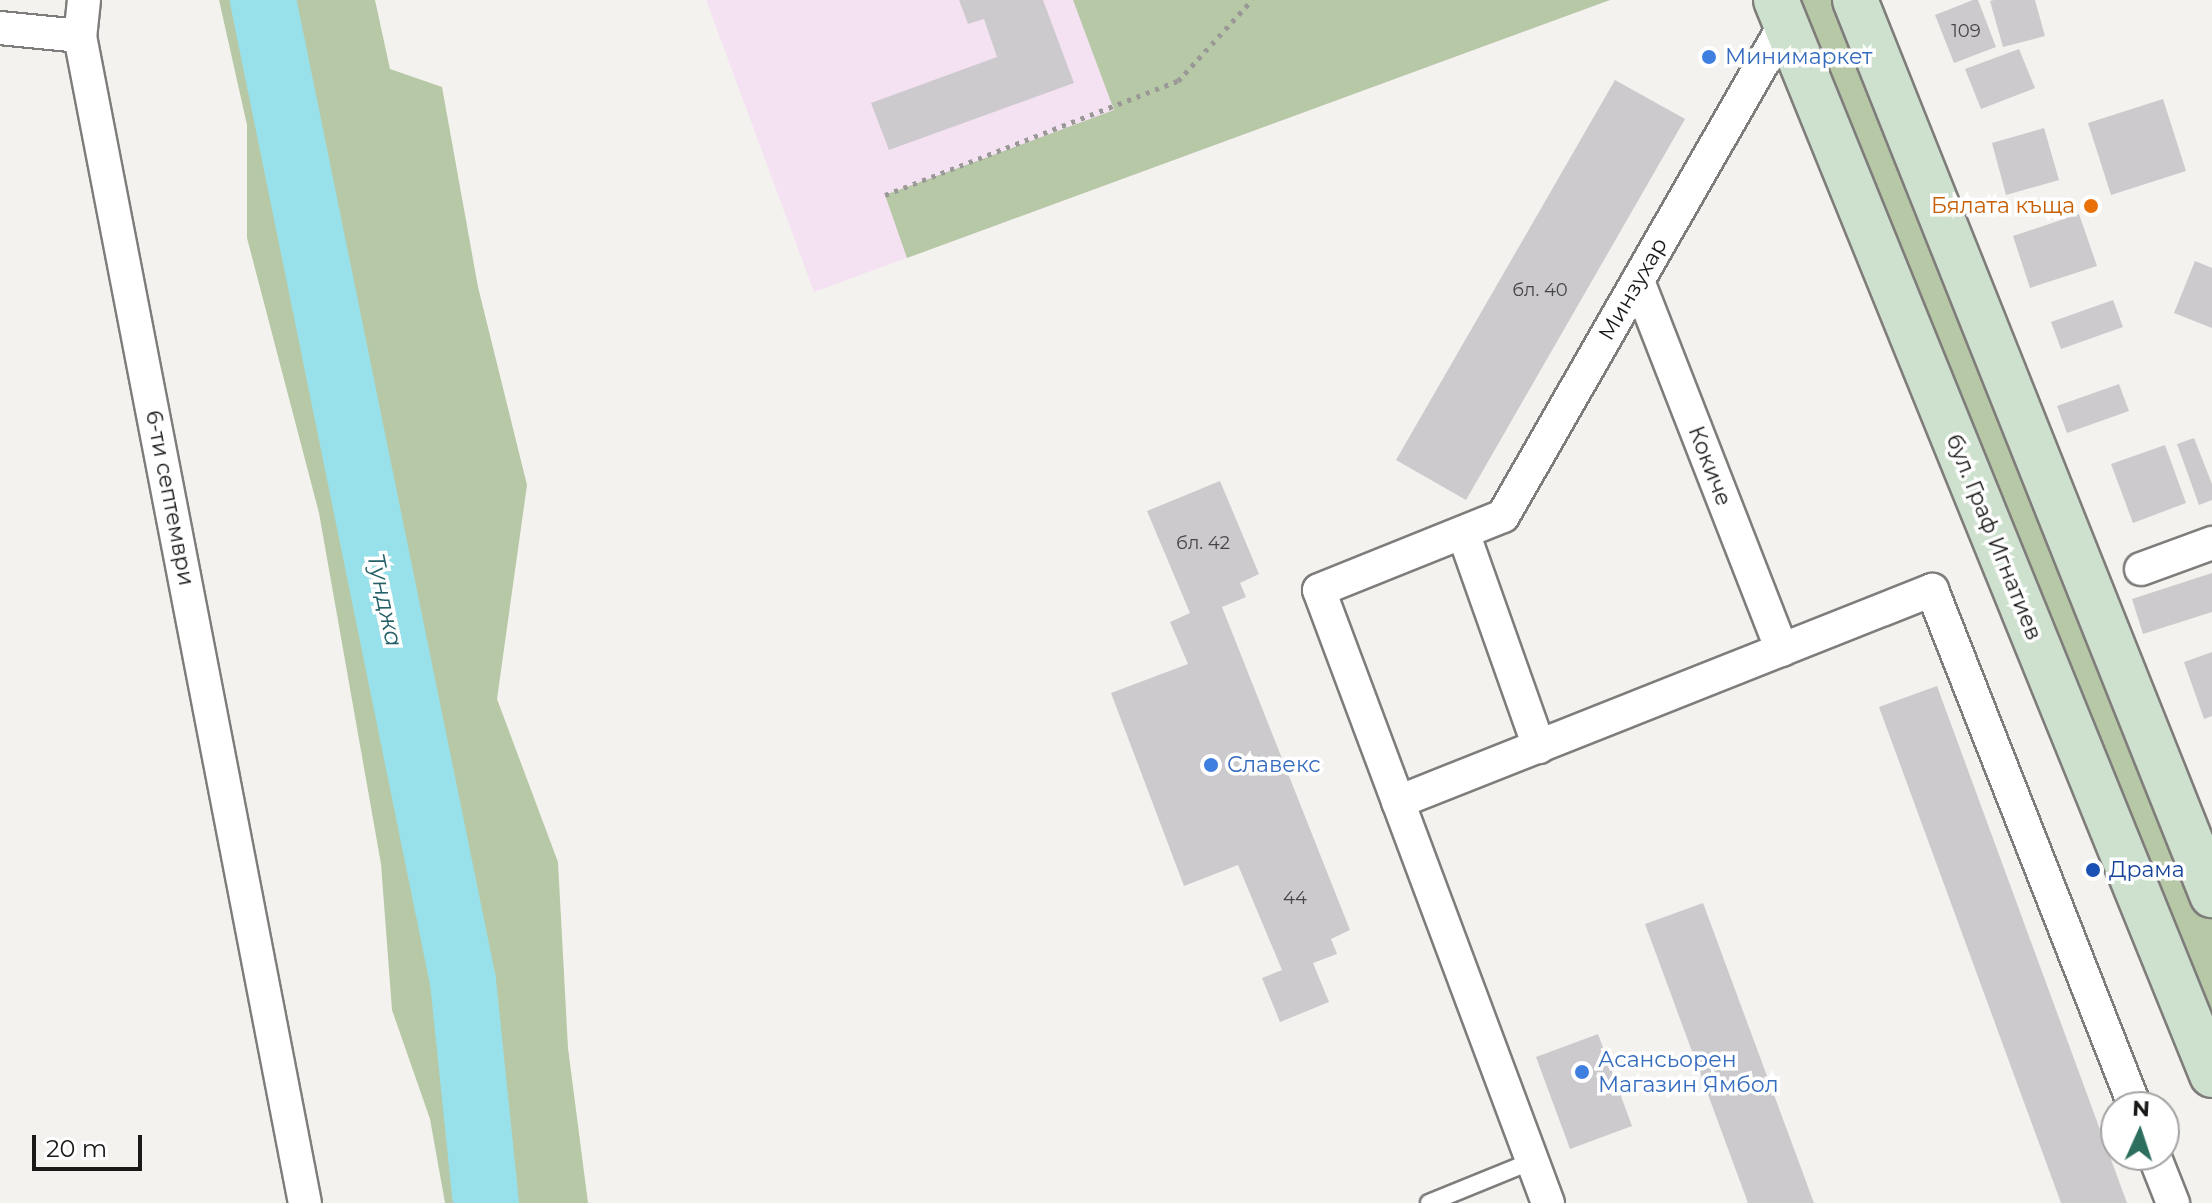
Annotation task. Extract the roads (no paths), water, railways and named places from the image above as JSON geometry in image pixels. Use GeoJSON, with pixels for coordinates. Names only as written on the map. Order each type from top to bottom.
{"type":"FeatureCollection","features":[{"type":"Feature","properties":{"kind":"main road"},"geometry":{"type":"LineString","coordinates":[[1855,0],[2212,895]]}},
{"type":"Feature","properties":{"kind":"main road","name":"бул. Граф Игнатиев"},"geometry":{"type":"LineString","coordinates":[[1787,8],[2212,1075]]}},
{"type":"Feature","properties":{"kind":"street","name":"6-ти септември"},"geometry":{"type":"LineString","coordinates":[[84,0],[80,36],[261,960],[305,1203]]}},
{"type":"Feature","properties":{"kind":"street","name":"Минзухар"},"geometry":{"type":"LineString","coordinates":[[1398,802],[1319,590],[1464,535],[1503,516],[1638,281],[1787,8]]}},
{"type":"Feature","properties":{"kind":"street"},"geometry":{"type":"LineString","coordinates":[[0,28],[80,36]]}},
{"type":"Feature","properties":{"kind":"street","name":"Кокиче"},"geometry":{"type":"LineString","coordinates":[[1638,281],[1782,650]]}},
{"type":"Feature","properties":{"kind":"street"},"geometry":{"type":"LineString","coordinates":[[1464,535],[1539,747]]}},
{"type":"Feature","properties":{"kind":"street"},"geometry":{"type":"LineString","coordinates":[[2141,569],[2212,543]]}},
{"type":"Feature","properties":{"kind":"street"},"geometry":{"type":"LineString","coordinates":[[1548,1203],[1398,802],[1932,590],[2129,1091]]}},
{"type":"Feature","properties":{"kind":"street"},"geometry":{"type":"LineString","coordinates":[[2160,1171],[2173,1203]]}},
{"type":"Feature","properties":{"kind":"lane"},"geometry":{"type":"LineString","coordinates":[[1429,1203],[1532,1161]]}},
{"type":"Feature","properties":{"kind":"waterway","name":"Тунджа"},"geometry":{"type":"LineString","coordinates":[[263,0],[463,981],[486,1203]]}},
{"type":"Feature","properties":{"kind":"place","name":"Минимаркет"},"geometry":{"type":"Point","coordinates":[1709,57]}},
{"type":"Feature","properties":{"kind":"place","name":"Бялата къща"},"geometry":{"type":"Point","coordinates":[2091,206]}},
{"type":"Feature","properties":{"kind":"place","name":"Славекс"},"geometry":{"type":"Point","coordinates":[1211,765]}},
{"type":"Feature","properties":{"kind":"place","name":"Драма"},"geometry":{"type":"Point","coordinates":[2093,870]}},
{"type":"Feature","properties":{"kind":"place","name":"Асансьорен Магазин Ямбол"},"geometry":{"type":"Point","coordinates":[1582,1072]}}]}
